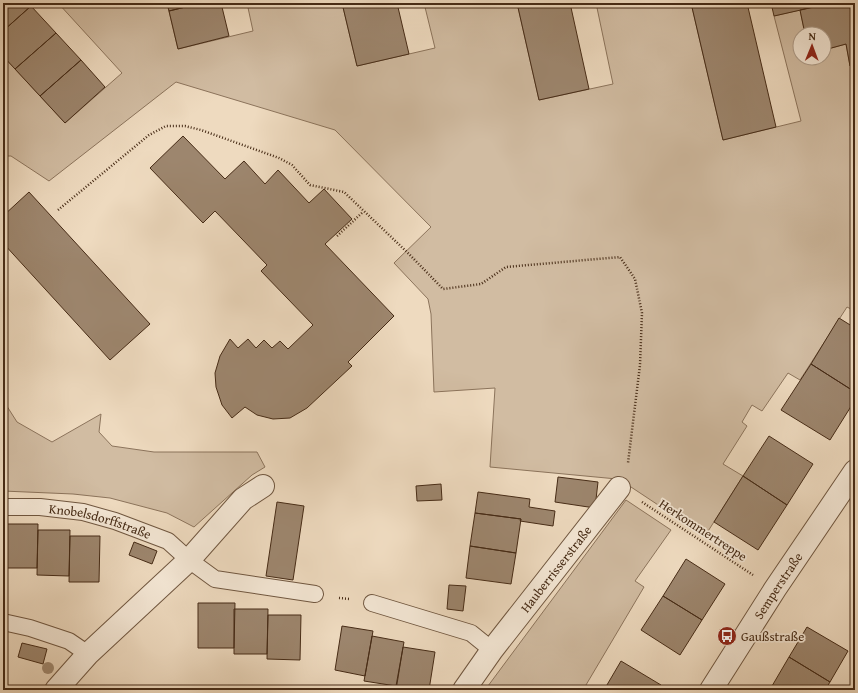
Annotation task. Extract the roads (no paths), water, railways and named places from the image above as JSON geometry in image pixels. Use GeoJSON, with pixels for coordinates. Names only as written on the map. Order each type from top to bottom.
{"type":"FeatureCollection","features":[{"type":"Feature","properties":{"kind":"street","name":"Semperstraße"},"geometry":{"type":"LineString","coordinates":[[711,690],[775,589],[852,480]]}},
{"type":"Feature","properties":{"kind":"street"},"geometry":{"type":"LineString","coordinates":[[56,690],[88,654],[189,560],[243,499],[263,486]]}},
{"type":"Feature","properties":{"kind":"street","name":"Hauberrisserstraße"},"geometry":{"type":"LineString","coordinates":[[464,690],[492,650],[619,488]]}},
{"type":"Feature","properties":{"kind":"lane","name":"Knobelsdorffstraße"},"geometry":{"type":"LineString","coordinates":[[3,507],[40,507],[83,512],[115,521],[168,542],[215,579],[315,594]]}},
{"type":"Feature","properties":{"kind":"lane"},"geometry":{"type":"LineString","coordinates":[[372,603],[471,633],[492,650]]}},
{"type":"Feature","properties":{"kind":"lane"},"geometry":{"type":"LineString","coordinates":[[3,622],[30,628],[69,641],[88,654]]}},
{"type":"Feature","properties":{"kind":"place","name":"Gaußstraße"},"geometry":{"type":"Point","coordinates":[727,636]}}]}
